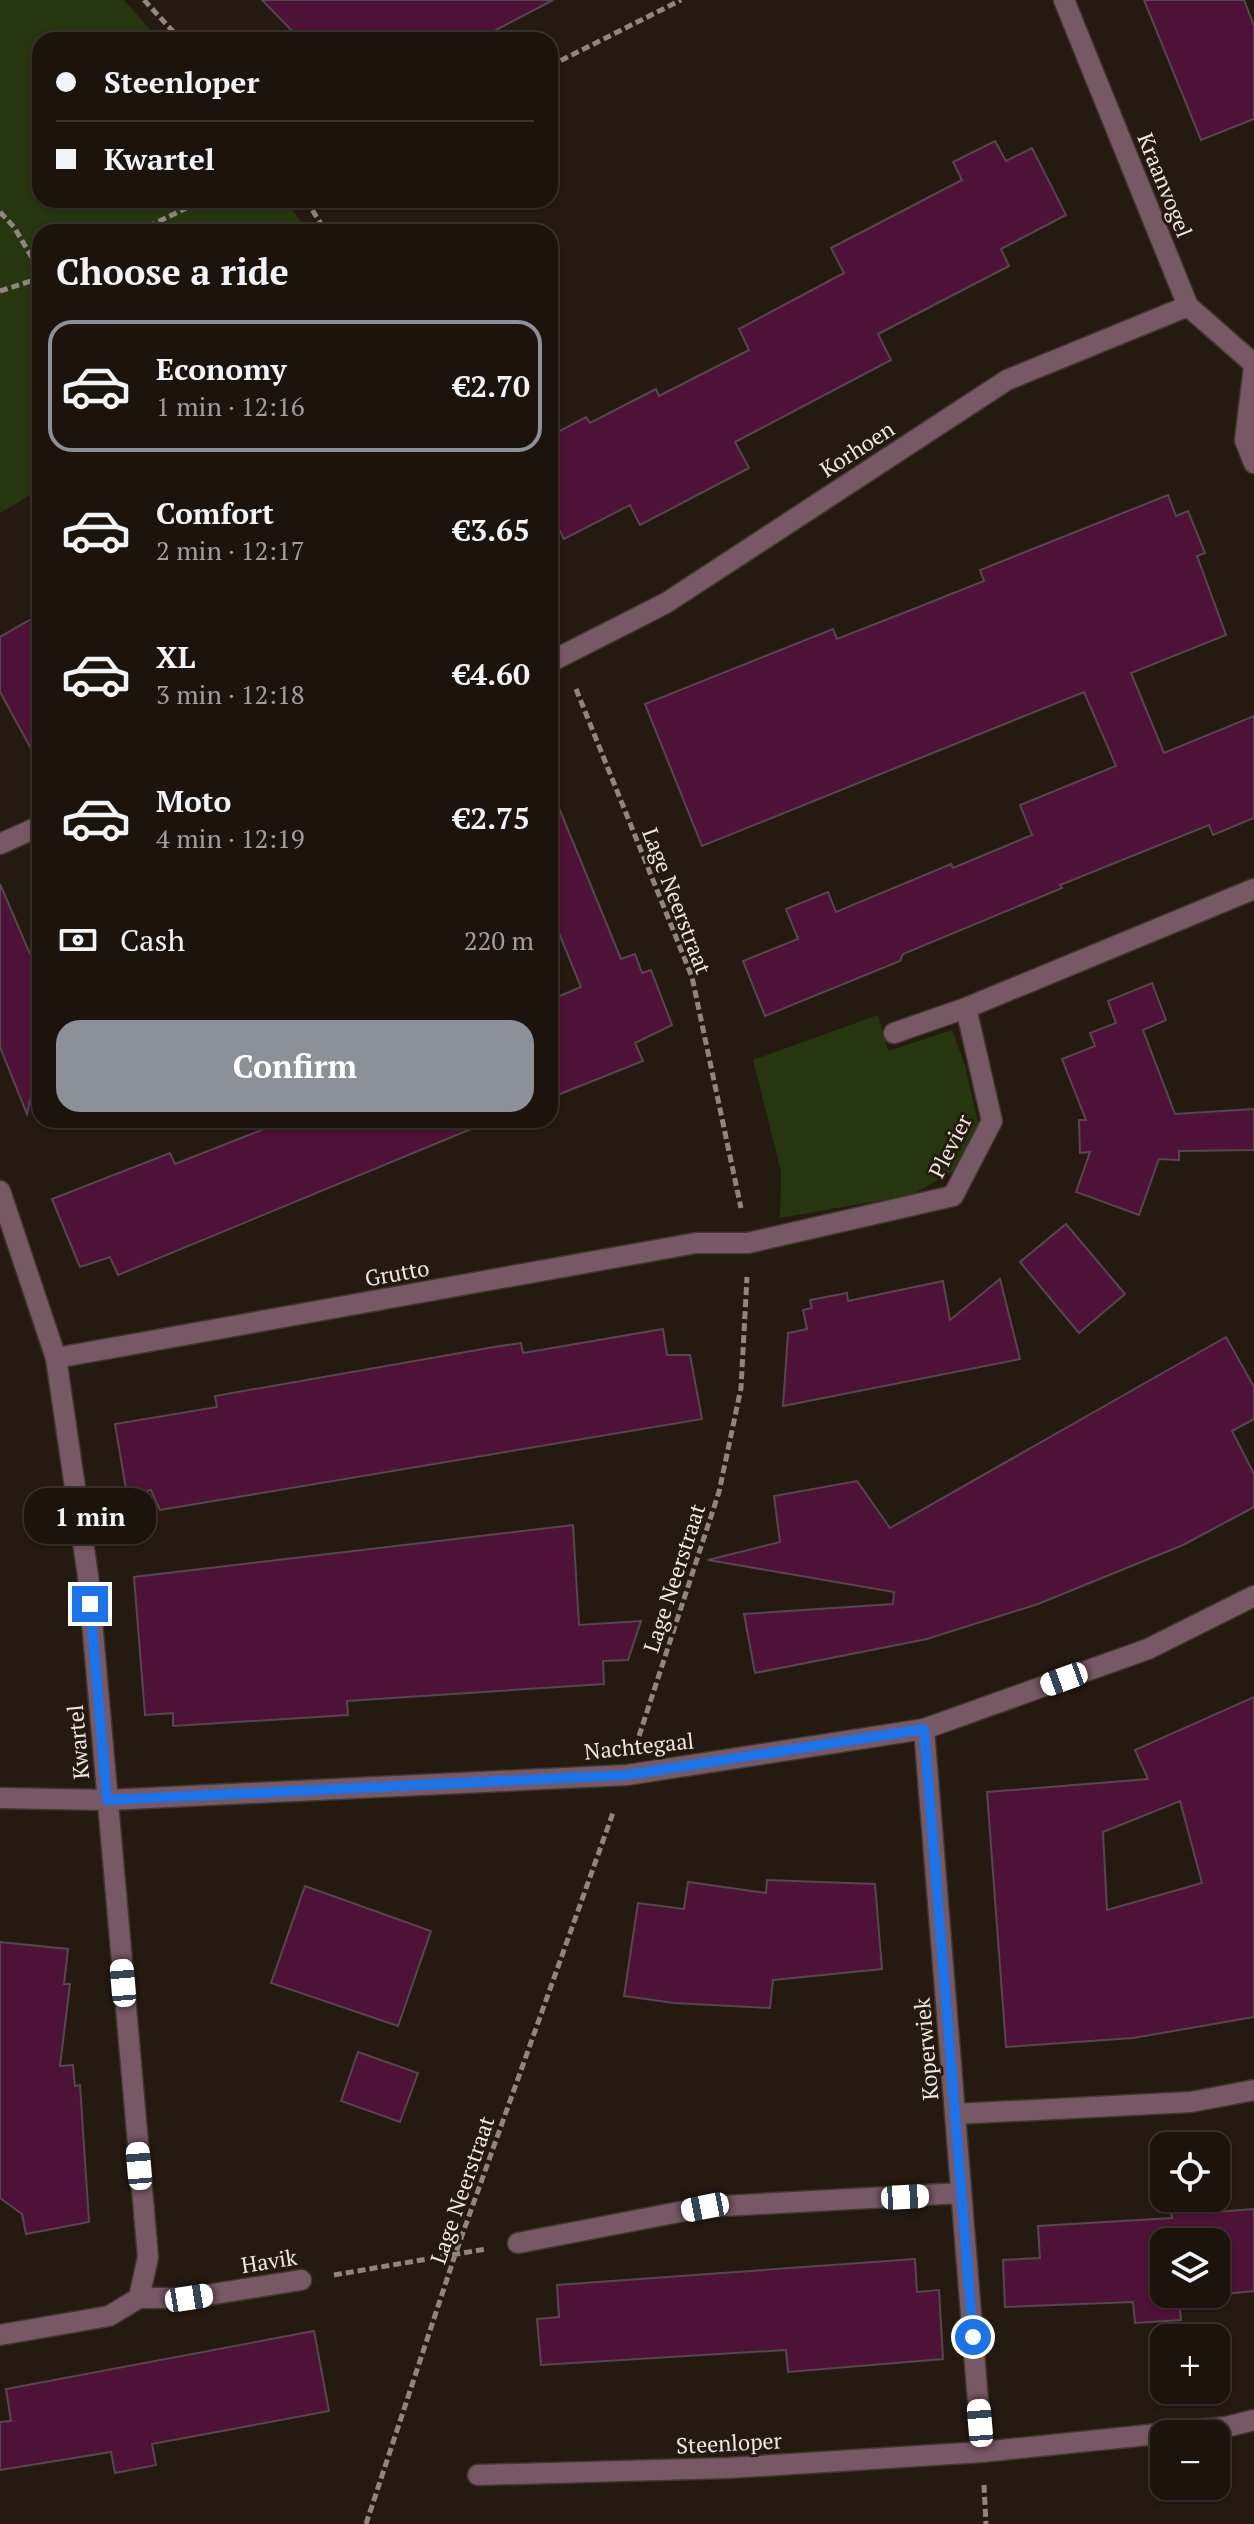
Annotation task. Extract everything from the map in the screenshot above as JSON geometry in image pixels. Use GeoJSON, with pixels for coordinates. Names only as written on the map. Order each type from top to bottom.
{"type":"FeatureCollection","features":[{"type":"Feature","properties":{"kind":"street","name":"Kraanvogel"},"geometry":{"type":"LineString","coordinates":[[1064,0],[1188,306],[1254,366],[1245,440],[1254,463]]}},
{"type":"Feature","properties":{"kind":"street","name":"Korhoen"},"geometry":{"type":"LineString","coordinates":[[558,658],[666,603],[1007,380],[1188,306]]}},
{"type":"Feature","properties":{"kind":"street"},"geometry":{"type":"LineString","coordinates":[[0,844],[32,830]]}},
{"type":"Feature","properties":{"kind":"street"},"geometry":{"type":"LineString","coordinates":[[894,1033],[966,1008],[1254,889]]}},
{"type":"Feature","properties":{"kind":"street","name":"Plevier"},"geometry":{"type":"LineString","coordinates":[[748,1243],[953,1196],[992,1121],[966,1008]]}},
{"type":"Feature","properties":{"kind":"street","name":"Kwartel"},"geometry":{"type":"LineString","coordinates":[[0,1191],[56,1358],[88,1576],[148,2257],[139,2298]]}},
{"type":"Feature","properties":{"kind":"street","name":"Grutto"},"geometry":{"type":"LineString","coordinates":[[56,1358],[696,1243],[748,1243]]}},
{"type":"Feature","properties":{"kind":"street","name":"Nachtegaal"},"geometry":{"type":"LineString","coordinates":[[0,1798],[107,1800],[627,1775],[924,1729],[1148,1649],[1254,1596]]}},
{"type":"Feature","properties":{"kind":"street","name":"Koperwiek"},"geometry":{"type":"LineString","coordinates":[[924,1729],[955,2114],[1191,2102],[1254,2090]]}},
{"type":"Feature","properties":{"kind":"street"},"geometry":{"type":"LineString","coordinates":[[955,2114],[982,2452]]}},
{"type":"Feature","properties":{"kind":"street"},"geometry":{"type":"LineString","coordinates":[[518,2243],[705,2207],[961,2193]]}},
{"type":"Feature","properties":{"kind":"street","name":"Havik"},"geometry":{"type":"LineString","coordinates":[[0,2335],[109,2316],[139,2298],[189,2298],[301,2280]]}},
{"type":"Feature","properties":{"kind":"street","name":"Steenloper"},"geometry":{"type":"LineString","coordinates":[[478,2475],[728,2468],[982,2452],[1226,2427],[1254,2420]]}},
{"type":"Feature","properties":{"kind":"path"},"geometry":{"type":"LineString","coordinates":[[144,0],[174,32]]}},
{"type":"Feature","properties":{"kind":"path"},"geometry":{"type":"LineString","coordinates":[[558,62],[681,0]]}},
{"type":"Feature","properties":{"kind":"path"},"geometry":{"type":"LineString","coordinates":[[154,224],[186,208]]}},
{"type":"Feature","properties":{"kind":"path"},"geometry":{"type":"LineString","coordinates":[[0,212],[14,227],[32,257]]}},
{"type":"Feature","properties":{"kind":"path"},"geometry":{"type":"LineString","coordinates":[[0,291],[32,281]]}},
{"type":"Feature","properties":{"kind":"path","name":"Lage Neerstraat"},"geometry":{"type":"LineString","coordinates":[[366,2524],[455,2255],[627,1775],[719,1492],[741,1388],[748,1243],[692,977],[558,664]]}},
{"type":"Feature","properties":{"kind":"path","name":"Havik"},"geometry":{"type":"LineString","coordinates":[[301,2280],[455,2255]]}},
{"type":"Feature","properties":{"kind":"green space"},"geometry":{"type":"Polygon","coordinates":[[[0,0],[124,0],[152,32],[32,32],[32,208],[291,208],[303,224],[32,224],[32,494],[0,513],[0,0]]]}},
{"type":"Feature","properties":{"kind":"green space"},"geometry":{"type":"Polygon","coordinates":[[[878,1015],[888,1051],[952,1030],[965,1065],[981,1136],[959,1168],[911,1195],[780,1218],[781,1172],[753,1060],[878,1015]]]}},
{"type":"Feature","properties":{"kind":"building"},"geometry":{"type":"Polygon","coordinates":[[[262,0],[553,0],[492,32],[293,32],[262,0]]]}},
{"type":"Feature","properties":{"kind":"building"},"geometry":{"type":"Polygon","coordinates":[[[1144,0],[1244,0],[1254,26],[1254,119],[1201,140],[1144,0]]]}},
{"type":"Feature","properties":{"kind":"building"},"geometry":{"type":"Polygon","coordinates":[[[995,141],[1006,161],[1032,148],[1066,215],[1001,249],[1009,266],[878,334],[891,360],[735,442],[749,468],[640,525],[630,505],[564,539],[558,527],[558,432],[586,417],[590,423],[656,389],[659,396],[749,350],[739,329],[844,273],[831,248],[962,180],[953,162],[995,141]]]}},
{"type":"Feature","properties":{"kind":"building"},"geometry":{"type":"Polygon","coordinates":[[[1168,495],[1176,516],[1188,511],[1205,553],[1197,556],[1226,635],[1131,673],[1164,753],[1254,716],[1254,818],[1213,835],[1209,825],[1060,885],[1062,888],[903,954],[900,961],[765,1016],[743,961],[798,939],[786,909],[828,892],[836,912],[951,864],[953,868],[1032,835],[1020,805],[1116,766],[1084,692],[702,846],[645,704],[833,629],[837,639],[984,581],[980,570],[1168,495]]]}},
{"type":"Feature","properties":{"kind":"building"},"geometry":{"type":"Polygon","coordinates":[[[32,619],[32,750],[0,692],[0,637],[32,619]]]}},
{"type":"Feature","properties":{"kind":"building"},"geometry":{"type":"Polygon","coordinates":[[[558,805],[621,959],[635,954],[642,973],[651,970],[672,1025],[635,1043],[643,1061],[558,1095],[558,997],[581,987],[558,931],[558,805]]]}},
{"type":"Feature","properties":{"kind":"building"},"geometry":{"type":"Polygon","coordinates":[[[0,884],[32,953],[32,1090],[27,1114],[0,1047],[0,884]]]}},
{"type":"Feature","properties":{"kind":"building"},"geometry":{"type":"Polygon","coordinates":[[[1152,983],[1166,1020],[1143,1030],[1175,1114],[1254,1109],[1254,1150],[1179,1151],[1179,1160],[1159,1159],[1139,1215],[1076,1192],[1090,1152],[1080,1153],[1079,1120],[1086,1120],[1062,1059],[1095,1046],[1090,1033],[1116,1023],[1108,1001],[1152,983]]]}},
{"type":"Feature","properties":{"kind":"building"},"geometry":{"type":"Polygon","coordinates":[[[267,1128],[474,1128],[118,1275],[110,1257],[80,1267],[52,1199],[170,1153],[175,1164],[267,1128]]]}},
{"type":"Feature","properties":{"kind":"building"},"geometry":{"type":"Polygon","coordinates":[[[1066,1224],[1125,1294],[1079,1333],[1020,1262],[1066,1224]]]}},
{"type":"Feature","properties":{"kind":"building"},"geometry":{"type":"Polygon","coordinates":[[[1000,1279],[1020,1359],[783,1406],[788,1333],[807,1329],[803,1310],[812,1308],[810,1300],[847,1293],[848,1301],[943,1281],[950,1320],[1000,1279]]]}},
{"type":"Feature","properties":{"kind":"building"},"geometry":{"type":"Polygon","coordinates":[[[663,1329],[667,1355],[690,1355],[702,1419],[160,1510],[151,1490],[127,1495],[115,1424],[217,1407],[215,1396],[494,1347],[521,1343],[523,1353],[663,1329]]]}},
{"type":"Feature","properties":{"kind":"building"},"geometry":{"type":"Polygon","coordinates":[[[1226,1337],[1254,1387],[1254,1419],[1232,1431],[1254,1474],[1254,1507],[1183,1545],[1038,1604],[927,1639],[755,1673],[744,1614],[893,1604],[894,1592],[708,1560],[780,1542],[774,1496],[857,1481],[890,1528],[1226,1337]]]}},
{"type":"Feature","properties":{"kind":"building"},"geometry":{"type":"Polygon","coordinates":[[[573,1525],[579,1625],[641,1621],[628,1660],[603,1661],[604,1684],[347,1701],[348,1715],[173,1726],[173,1713],[145,1715],[134,1577],[573,1525]]]}},
{"type":"Feature","properties":{"kind":"building"},"geometry":{"type":"Polygon","coordinates":[[[1254,1697],[1254,2017],[1133,2038],[1006,2047],[987,1792],[1148,1779],[1135,1750],[1254,1697]],[[1180,1801],[1103,1832],[1107,1910],[1202,1883],[1180,1801]]]}},
{"type":"Feature","properties":{"kind":"building"},"geometry":{"type":"Polygon","coordinates":[[[767,1880],[875,1884],[882,1969],[773,1980],[770,2008],[674,2003],[624,1996],[638,1903],[684,1909],[688,1882],[766,1893],[767,1880]]]}},
{"type":"Feature","properties":{"kind":"building"},"geometry":{"type":"Polygon","coordinates":[[[305,1886],[431,1931],[398,2026],[271,1983],[305,1886]]]}},
{"type":"Feature","properties":{"kind":"building"},"geometry":{"type":"Polygon","coordinates":[[[0,1942],[68,1949],[64,1984],[70,1984],[60,2066],[73,2065],[75,2086],[80,2085],[89,2222],[26,2234],[22,2214],[0,2198],[0,1942]]]}},
{"type":"Feature","properties":{"kind":"building"},"geometry":{"type":"Polygon","coordinates":[[[358,2052],[418,2073],[400,2122],[341,2101],[358,2052]]]}},
{"type":"Feature","properties":{"kind":"building"},"geometry":{"type":"Polygon","coordinates":[[[1254,2209],[1254,2291],[1230,2294],[1230,2228],[1150,2228],[1150,2308],[1180,2308],[1181,2320],[1135,2323],[1133,2302],[1005,2307],[1003,2260],[1040,2258],[1038,2226],[1172,2218],[1171,2212],[1254,2209]]]}},
{"type":"Feature","properties":{"kind":"building"},"geometry":{"type":"Polygon","coordinates":[[[915,2259],[917,2292],[939,2290],[943,2359],[788,2372],[786,2350],[541,2365],[537,2319],[559,2317],[557,2285],[915,2259]]]}},
{"type":"Feature","properties":{"kind":"building"},"geometry":{"type":"Polygon","coordinates":[[[314,2331],[329,2411],[152,2444],[156,2465],[115,2473],[111,2452],[0,2470],[0,2422],[11,2421],[6,2389],[314,2331]]]}},
{"type":"Feature","properties":{"kind":"route"},"geometry":{"type":"LineString","coordinates":[[90,1604],[107,1800],[627,1775],[924,1729],[973,2337]]}}]}
